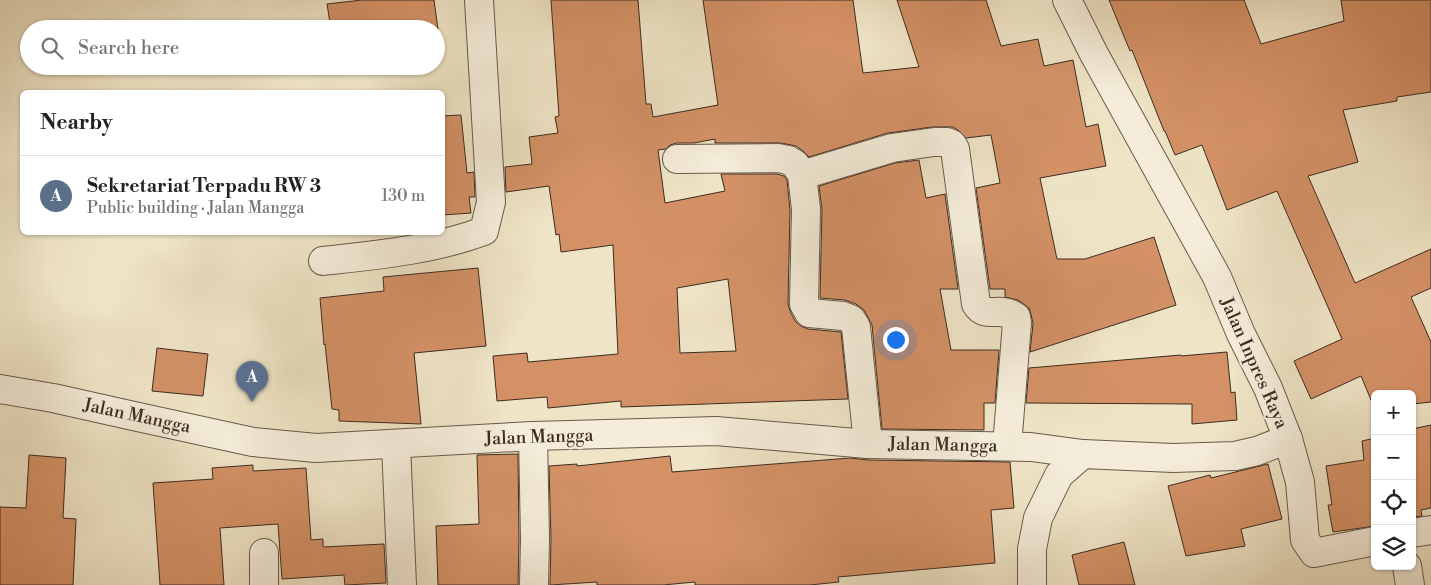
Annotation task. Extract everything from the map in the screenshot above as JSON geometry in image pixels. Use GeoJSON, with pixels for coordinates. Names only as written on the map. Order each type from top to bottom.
{"type":"FeatureCollection","features":[{"type":"Feature","properties":{"kind":"street"},"geometry":{"type":"LineString","coordinates":[[324,261],[390,254],[460,240],[484,231],[491,202],[479,0]]}},
{"type":"Feature","properties":{"kind":"street","name":"Jalan Inpres Raya"},"geometry":{"type":"LineString","coordinates":[[1067,0],[1094,54],[1217,277],[1241,334],[1268,388],[1288,439],[1257,451],[1235,456],[1173,458],[1083,454]]}},
{"type":"Feature","properties":{"kind":"street"},"geometry":{"type":"LineString","coordinates":[[802,175],[892,148],[934,142],[952,144],[955,149],[976,304],[980,310],[985,312],[1006,312],[1016,317],[1007,446]]}},
{"type":"Feature","properties":{"kind":"street"},"geometry":{"type":"LineString","coordinates":[[678,159],[783,159],[795,164],[802,175],[806,209],[804,304],[809,313],[843,316],[851,319],[856,327],[868,444]]}},
{"type":"Feature","properties":{"kind":"street","name":"Jalan Mangga"},"geometry":{"type":"LineString","coordinates":[[0,389],[53,398],[253,442],[316,448],[533,436],[716,431],[868,444],[1031,447],[1083,454]]}},
{"type":"Feature","properties":{"kind":"street"},"geometry":{"type":"LineString","coordinates":[[533,436],[534,585]]}},
{"type":"Feature","properties":{"kind":"street"},"geometry":{"type":"LineString","coordinates":[[1288,439],[1300,482],[1305,540],[1314,552],[1371,542]]}},
{"type":"Feature","properties":{"kind":"street"},"geometry":{"type":"LineString","coordinates":[[396,444],[402,585]]}},
{"type":"Feature","properties":{"kind":"street"},"geometry":{"type":"LineString","coordinates":[[1032,585],[1032,549],[1038,518],[1059,476],[1083,454]]}},
{"type":"Feature","properties":{"kind":"street"},"geometry":{"type":"LineString","coordinates":[[1416,532],[1431,530]]}},
{"type":"Feature","properties":{"kind":"street"},"geometry":{"type":"LineString","coordinates":[[264,553],[264,585]]}},
{"type":"Feature","properties":{"kind":"street"},"geometry":{"type":"LineString","coordinates":[[1408,570],[1410,585]]}},
{"type":"Feature","properties":{"kind":"building"},"geometry":{"type":"Polygon","coordinates":[[[362,0],[434,0],[437,20],[330,20],[327,4],[362,0]]]}},
{"type":"Feature","properties":{"kind":"building"},"geometry":{"type":"Polygon","coordinates":[[[551,0],[638,0],[646,104],[651,104],[653,117],[718,105],[703,0],[853,0],[863,73],[919,67],[897,0],[986,0],[1001,46],[1038,39],[1044,66],[1073,60],[1086,127],[1098,124],[1106,166],[1040,178],[1057,259],[1085,259],[1154,237],[1176,305],[1030,352],[1033,324],[1029,308],[1018,300],[1005,297],[1005,289],[990,289],[976,188],[1000,183],[991,135],[966,138],[953,127],[932,127],[888,133],[809,157],[796,146],[781,143],[715,143],[715,139],[694,143],[677,143],[670,145],[666,149],[658,150],[665,203],[725,191],[721,174],[777,174],[784,176],[787,180],[790,210],[788,304],[795,321],[801,326],[808,329],[841,332],[848,399],[621,407],[621,401],[548,408],[547,397],[497,401],[493,356],[527,353],[528,362],[618,354],[613,245],[561,252],[559,234],[556,235],[549,186],[506,192],[505,167],[532,164],[529,137],[558,133],[555,117],[559,116],[551,0]],[[728,279],[677,288],[680,353],[736,351],[728,279]]]}},
{"type":"Feature","properties":{"kind":"building"},"geometry":{"type":"Polygon","coordinates":[[[1109,0],[1244,0],[1261,44],[1344,21],[1341,0],[1431,0],[1431,92],[1397,97],[1397,101],[1343,110],[1358,162],[1308,176],[1355,283],[1431,249],[1431,288],[1411,297],[1431,342],[1431,402],[1416,404],[1416,390],[1371,390],[1371,400],[1361,376],[1311,399],[1294,361],[1342,339],[1277,191],[1227,210],[1202,145],[1175,155],[1132,50],[1130,51],[1109,0]]]}},
{"type":"Feature","properties":{"kind":"building"},"geometry":{"type":"Polygon","coordinates":[[[461,115],[467,173],[474,172],[475,197],[469,197],[471,213],[445,215],[445,116],[461,115]]]}},
{"type":"Feature","properties":{"kind":"building"},"geometry":{"type":"Polygon","coordinates":[[[919,160],[926,198],[945,194],[958,289],[940,289],[951,350],[999,350],[995,403],[984,403],[984,430],[882,429],[872,325],[864,310],[856,304],[845,300],[820,298],[822,209],[819,186],[895,163],[919,160]]]}},
{"type":"Feature","properties":{"kind":"building"},"geometry":{"type":"Polygon","coordinates":[[[478,268],[486,346],[414,353],[421,424],[339,421],[339,410],[332,409],[320,298],[384,291],[383,277],[478,268]]]}},
{"type":"Feature","properties":{"kind":"building"},"geometry":{"type":"Polygon","coordinates":[[[157,348],[208,354],[203,396],[152,391],[157,348]]]}},
{"type":"Feature","properties":{"kind":"building"},"geometry":{"type":"Polygon","coordinates":[[[1227,352],[1231,393],[1235,392],[1237,420],[1192,424],[1192,404],[1026,403],[1029,368],[1227,352]]]}},
{"type":"Feature","properties":{"kind":"building"},"geometry":{"type":"Polygon","coordinates":[[[1431,425],[1431,508],[1421,510],[1422,516],[1416,517],[1416,435],[1416,428],[1431,425]]]}},
{"type":"Feature","properties":{"kind":"building"},"geometry":{"type":"Polygon","coordinates":[[[1371,439],[1371,527],[1333,532],[1328,505],[1332,505],[1326,466],[1364,460],[1362,441],[1371,439]]]}},
{"type":"Feature","properties":{"kind":"building"},"geometry":{"type":"Polygon","coordinates":[[[518,454],[518,585],[438,585],[436,526],[479,524],[477,455],[518,454]]]}},
{"type":"Feature","properties":{"kind":"building"},"geometry":{"type":"Polygon","coordinates":[[[29,455],[66,458],[63,518],[76,519],[73,585],[0,585],[0,507],[26,508],[29,455]]]}},
{"type":"Feature","properties":{"kind":"building"},"geometry":{"type":"Polygon","coordinates":[[[670,456],[672,472],[850,458],[868,460],[1010,462],[1014,508],[991,510],[995,563],[838,577],[839,582],[810,585],[695,585],[695,582],[663,585],[597,585],[597,582],[550,585],[549,466],[577,464],[577,466],[670,456]]]}},
{"type":"Feature","properties":{"kind":"building"},"geometry":{"type":"Polygon","coordinates":[[[1268,464],[1282,519],[1241,529],[1245,546],[1186,556],[1168,486],[1210,475],[1211,478],[1268,464]]]}},
{"type":"Feature","properties":{"kind":"building"},"geometry":{"type":"Polygon","coordinates":[[[253,465],[253,471],[306,468],[311,540],[323,539],[323,547],[384,544],[386,583],[345,585],[344,575],[282,579],[278,524],[220,528],[224,585],[160,585],[153,483],[213,479],[212,468],[253,465]]]}},
{"type":"Feature","properties":{"kind":"building"},"geometry":{"type":"Polygon","coordinates":[[[1124,542],[1135,585],[1079,585],[1072,555],[1124,542]]]}},
{"type":"Feature","properties":{"kind":"place","name":"Sekretariat Terpadu RW 3"},"geometry":{"type":"Point","coordinates":[252,402]}}]}
